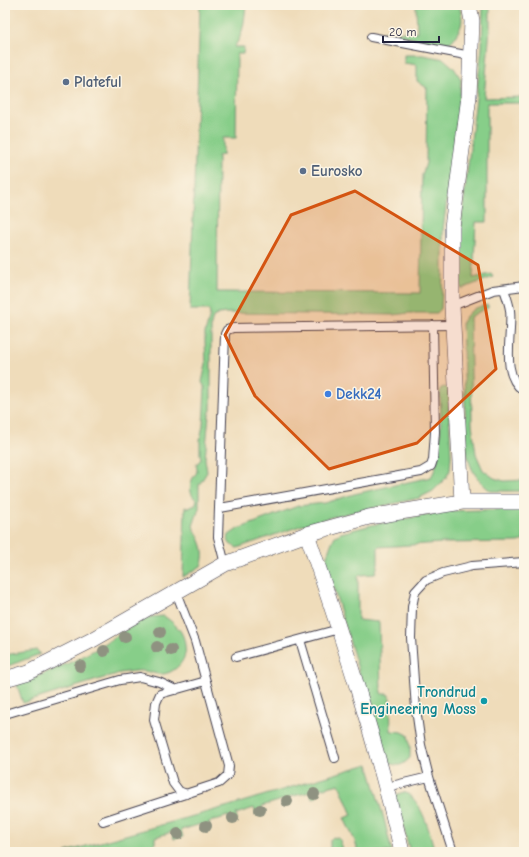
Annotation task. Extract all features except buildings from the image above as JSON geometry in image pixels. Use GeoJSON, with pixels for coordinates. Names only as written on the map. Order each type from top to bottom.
{"type":"FeatureCollection","features":[{"type":"Feature","properties":{"kind":"street"},"geometry":{"type":"LineString","coordinates":[[462,502],[452,306],[452,227],[469,96],[472,21],[469,5]]}},
{"type":"Feature","properties":{"kind":"street"},"geometry":{"type":"LineString","coordinates":[[5,679],[29,672],[87,642],[225,564],[307,534],[370,518],[462,502],[524,502]]}},
{"type":"Feature","properties":{"kind":"street"},"geometry":{"type":"LineString","coordinates":[[307,534],[340,629],[387,787],[402,852]]}},
{"type":"Feature","properties":{"kind":"lane"},"geometry":{"type":"LineString","coordinates":[[371,37],[471,56]]}},
{"type":"Feature","properties":{"kind":"lane"},"geometry":{"type":"LineString","coordinates":[[452,306],[493,290],[524,286]]}},
{"type":"Feature","properties":{"kind":"lane"},"geometry":{"type":"LineString","coordinates":[[504,288],[510,310],[510,373],[519,388],[524,391]]}},
{"type":"Feature","properties":{"kind":"lane"},"geometry":{"type":"LineString","coordinates":[[220,508],[421,472],[431,466],[433,460],[435,432],[433,325]]}},
{"type":"Feature","properties":{"kind":"lane"},"geometry":{"type":"LineString","coordinates":[[225,564],[218,537],[225,334],[227,330],[233,328],[453,325]]}},
{"type":"Feature","properties":{"kind":"lane"},"geometry":{"type":"LineString","coordinates":[[453,852],[429,777],[421,745],[413,678],[411,638],[412,607],[415,592],[426,580],[444,573],[472,566],[524,562]]}},
{"type":"Feature","properties":{"kind":"lane"},"geometry":{"type":"LineString","coordinates":[[103,821],[219,783],[228,775],[229,766],[195,641],[176,592]]}},
{"type":"Feature","properties":{"kind":"lane"},"geometry":{"type":"LineString","coordinates":[[236,657],[340,629]]}},
{"type":"Feature","properties":{"kind":"lane"},"geometry":{"type":"LineString","coordinates":[[300,640],[335,758]]}},
{"type":"Feature","properties":{"kind":"lane"},"geometry":{"type":"LineString","coordinates":[[5,714],[120,680],[140,677],[159,682],[176,690]]}},
{"type":"Feature","properties":{"kind":"lane"},"geometry":{"type":"LineString","coordinates":[[186,794],[179,791],[173,783],[154,720],[156,703],[160,694],[206,681]]}},
{"type":"Feature","properties":{"kind":"lane"},"geometry":{"type":"LineString","coordinates":[[387,787],[429,777]]}},
{"type":"Feature","properties":{"kind":"highlighted area"},"geometry":{"type":"Polygon","coordinates":[[[355,191],[478,265],[496,369],[417,443],[329,469],[255,396],[225,335],[291,215],[355,191]]]}},
{"type":"Feature","properties":{"kind":"green space"},"geometry":{"type":"Polygon","coordinates":[[[200,5],[246,5],[242,32],[234,47],[244,47],[243,54],[237,54],[236,138],[223,138],[223,155],[218,156],[217,292],[420,293],[422,175],[426,163],[427,88],[417,81],[417,65],[404,63],[404,55],[423,55],[444,59],[454,68],[461,79],[443,230],[441,309],[437,313],[409,313],[394,315],[226,313],[213,317],[211,325],[211,410],[209,414],[205,459],[207,472],[199,485],[199,508],[193,526],[202,546],[203,561],[201,566],[183,577],[185,507],[189,508],[195,505],[197,500],[192,494],[191,486],[192,479],[197,471],[196,465],[201,459],[200,440],[203,425],[205,388],[202,382],[206,364],[205,333],[210,315],[209,310],[190,310],[200,5]]]}},
{"type":"Feature","properties":{"kind":"green space"},"geometry":{"type":"Polygon","coordinates":[[[416,5],[459,5],[462,22],[453,40],[448,43],[443,43],[383,32],[417,32],[416,5]]]}},
{"type":"Feature","properties":{"kind":"green space"},"geometry":{"type":"Polygon","coordinates":[[[483,5],[490,5],[490,28],[484,98],[524,97],[524,103],[487,103],[487,222],[476,222],[473,278],[491,274],[493,277],[461,289],[460,262],[462,216],[482,48],[483,5]]]}},
{"type":"Feature","properties":{"kind":"green space"},"geometry":{"type":"Polygon","coordinates":[[[488,305],[488,308],[470,317],[472,424],[476,454],[483,470],[494,478],[504,481],[524,480],[524,491],[491,491],[475,475],[467,454],[462,322],[473,310],[488,305]]]}},
{"type":"Feature","properties":{"kind":"green space"},"geometry":{"type":"Polygon","coordinates":[[[441,388],[448,388],[451,456],[450,470],[446,478],[433,491],[419,498],[336,516],[303,525],[237,548],[230,544],[228,540],[229,535],[238,529],[298,506],[325,503],[354,494],[431,477],[438,459],[441,423],[440,391],[441,388]]]}},
{"type":"Feature","properties":{"kind":"green space"},"geometry":{"type":"Polygon","coordinates":[[[524,510],[524,540],[518,542],[442,543],[378,547],[378,564],[375,574],[360,575],[358,577],[358,620],[379,622],[381,693],[388,694],[390,698],[391,731],[402,732],[408,735],[410,747],[410,758],[401,765],[386,762],[327,566],[326,558],[335,536],[372,525],[447,511],[524,510]]]}},
{"type":"Feature","properties":{"kind":"green space"},"geometry":{"type":"Polygon","coordinates":[[[164,616],[178,628],[184,640],[184,658],[174,670],[161,674],[147,671],[120,673],[23,703],[17,685],[76,660],[149,617],[164,616]]]}},
{"type":"Feature","properties":{"kind":"green space"},"geometry":{"type":"Polygon","coordinates":[[[37,650],[40,654],[5,667],[5,655],[37,650]]]}},
{"type":"Feature","properties":{"kind":"green space"},"geometry":{"type":"Polygon","coordinates":[[[368,764],[392,852],[358,852],[355,841],[344,818],[352,815],[339,784],[316,790],[317,797],[312,798],[310,792],[289,797],[291,804],[284,806],[282,800],[262,806],[264,813],[257,815],[254,808],[236,814],[237,820],[230,823],[228,816],[209,822],[210,828],[203,831],[201,824],[181,830],[183,837],[174,839],[172,832],[155,837],[155,844],[151,846],[152,852],[65,852],[229,806],[368,764]]]}},
{"type":"Feature","properties":{"kind":"green space"},"geometry":{"type":"Polygon","coordinates":[[[404,792],[416,802],[420,809],[428,827],[435,852],[410,852],[395,796],[404,792]]]}},
{"type":"Feature","properties":{"kind":"green space"},"geometry":{"type":"Polygon","coordinates":[[[333,837],[340,839],[342,852],[325,852],[330,851],[330,840],[333,837]]]}},
{"type":"Feature","properties":{"kind":"place","name":"Plateful"},"geometry":{"type":"Point","coordinates":[66,82]}},
{"type":"Feature","properties":{"kind":"place","name":"Eurosko"},"geometry":{"type":"Point","coordinates":[303,171]}},
{"type":"Feature","properties":{"kind":"place","name":"Dekk24"},"geometry":{"type":"Point","coordinates":[328,394]}},
{"type":"Feature","properties":{"kind":"place","name":"Trondrud Engineering Moss"},"geometry":{"type":"Point","coordinates":[484,701]}}]}
